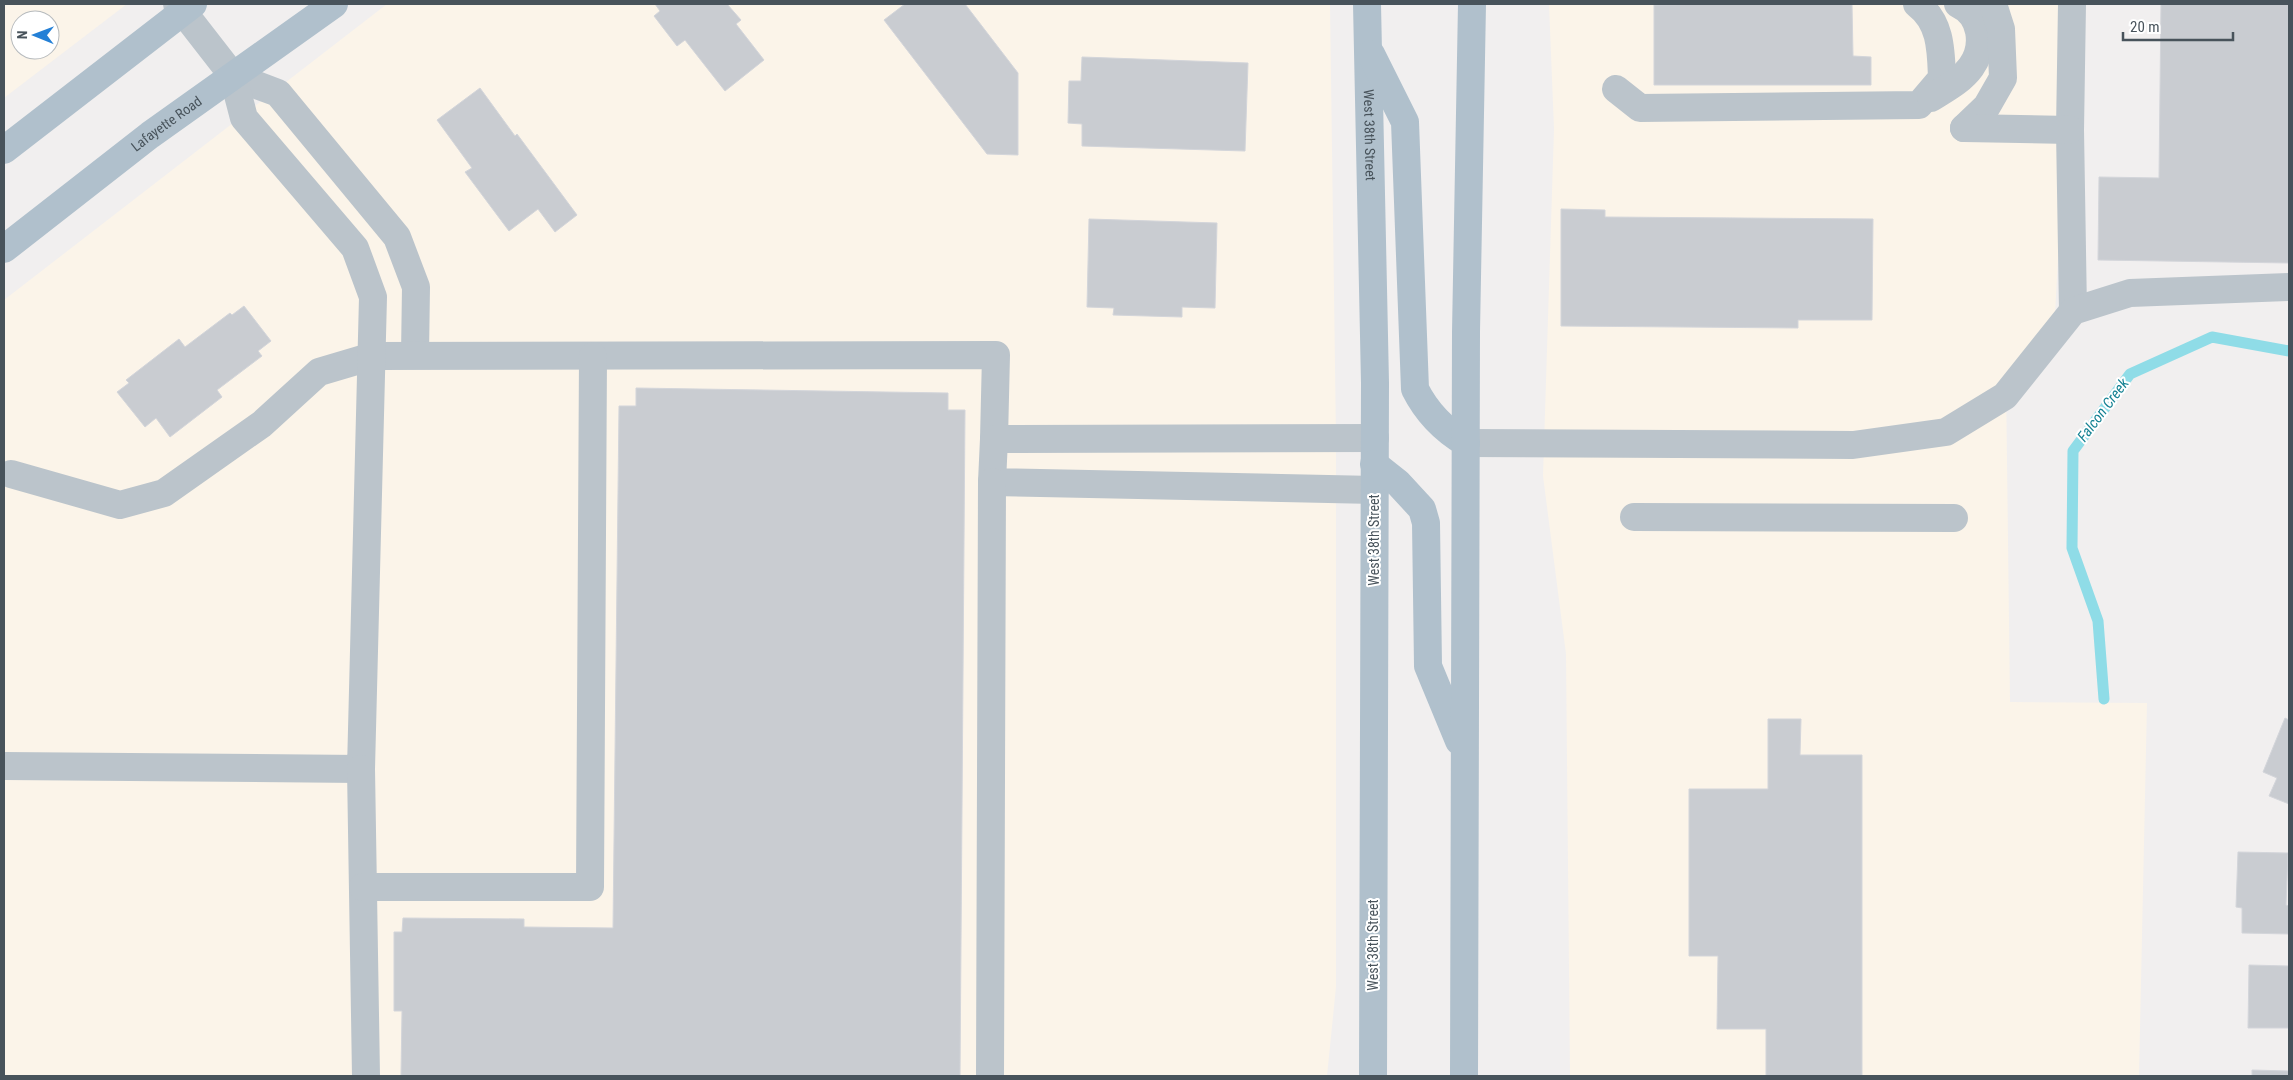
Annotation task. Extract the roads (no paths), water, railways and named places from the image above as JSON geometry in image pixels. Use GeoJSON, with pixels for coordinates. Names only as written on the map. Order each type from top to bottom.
{"type":"FeatureCollection","features":[{"type":"Feature","properties":{"kind":"main road","name":"Lafayette Road"},"geometry":{"type":"LineString","coordinates":[[4,249],[150,135],[334,4]]}},
{"type":"Feature","properties":{"kind":"main road","name":"West 38th Street"},"geometry":{"type":"LineString","coordinates":[[1368,4],[1375,464],[1373,1076]]}},
{"type":"Feature","properties":{"kind":"main road"},"geometry":{"type":"LineString","coordinates":[[1464,1076],[1466,443],[1472,4]]}},
{"type":"Feature","properties":{"kind":"main road"},"geometry":{"type":"LineString","coordinates":[[4,150],[184,6]]}},
{"type":"Feature","properties":{"kind":"main road"},"geometry":{"type":"LineString","coordinates":[[1368,48],[1406,122],[1416,389],[1421,402],[1442,426],[1466,443]]}},
{"type":"Feature","properties":{"kind":"main road"},"geometry":{"type":"LineString","coordinates":[[1375,464],[1398,483],[1422,509],[1426,523],[1428,666],[1464,751]]}},
{"type":"Feature","properties":{"kind":"lane"},"geometry":{"type":"LineString","coordinates":[[1917,4],[1933,22],[1941,44],[1942,78],[1919,105]]}},
{"type":"Feature","properties":{"kind":"lane"},"geometry":{"type":"LineString","coordinates":[[1616,89],[1640,108],[1919,105],[1953,85],[1971,66],[1980,45],[1979,25],[1968,8],[1958,4]]}},
{"type":"Feature","properties":{"kind":"lane"},"geometry":{"type":"LineString","coordinates":[[1993,4],[2002,29],[2003,78],[1987,106],[1964,128],[2070,130]]}},
{"type":"Feature","properties":{"kind":"lane"},"geometry":{"type":"LineString","coordinates":[[2072,4],[2070,130],[2073,311]]}},
{"type":"Feature","properties":{"kind":"lane"},"geometry":{"type":"LineString","coordinates":[[184,6],[233,76],[244,118],[355,248],[373,296],[361,769],[366,1076]]}},
{"type":"Feature","properties":{"kind":"lane"},"geometry":{"type":"LineString","coordinates":[[233,76],[278,93],[397,237],[416,287],[415,355]]}},
{"type":"Feature","properties":{"kind":"lane"},"geometry":{"type":"LineString","coordinates":[[1466,443],[1853,445],[1946,432],[2005,396],[2073,311],[2130,293],[2289,287]]}},
{"type":"Feature","properties":{"kind":"lane"},"geometry":{"type":"LineString","coordinates":[[11,474],[120,505],[164,493],[262,424],[319,372],[372,356],[996,355],[992,482],[990,1076]]}},
{"type":"Feature","properties":{"kind":"lane"},"geometry":{"type":"LineString","coordinates":[[363,886],[590,887],[593,356]]}},
{"type":"Feature","properties":{"kind":"lane"},"geometry":{"type":"LineString","coordinates":[[994,439],[1375,464]]}},
{"type":"Feature","properties":{"kind":"lane"},"geometry":{"type":"LineString","coordinates":[[992,482],[1375,464]]}},
{"type":"Feature","properties":{"kind":"lane"},"geometry":{"type":"LineString","coordinates":[[1634,518],[1954,518]]}},
{"type":"Feature","properties":{"kind":"lane"},"geometry":{"type":"LineString","coordinates":[[4,766],[361,769]]}},
{"type":"Feature","properties":{"kind":"waterway","name":"Falcon Creek"},"geometry":{"type":"LineString","coordinates":[[2104,699],[2098,621],[2072,548],[2073,451],[2130,374],[2212,337],[2289,351]]}}]}
